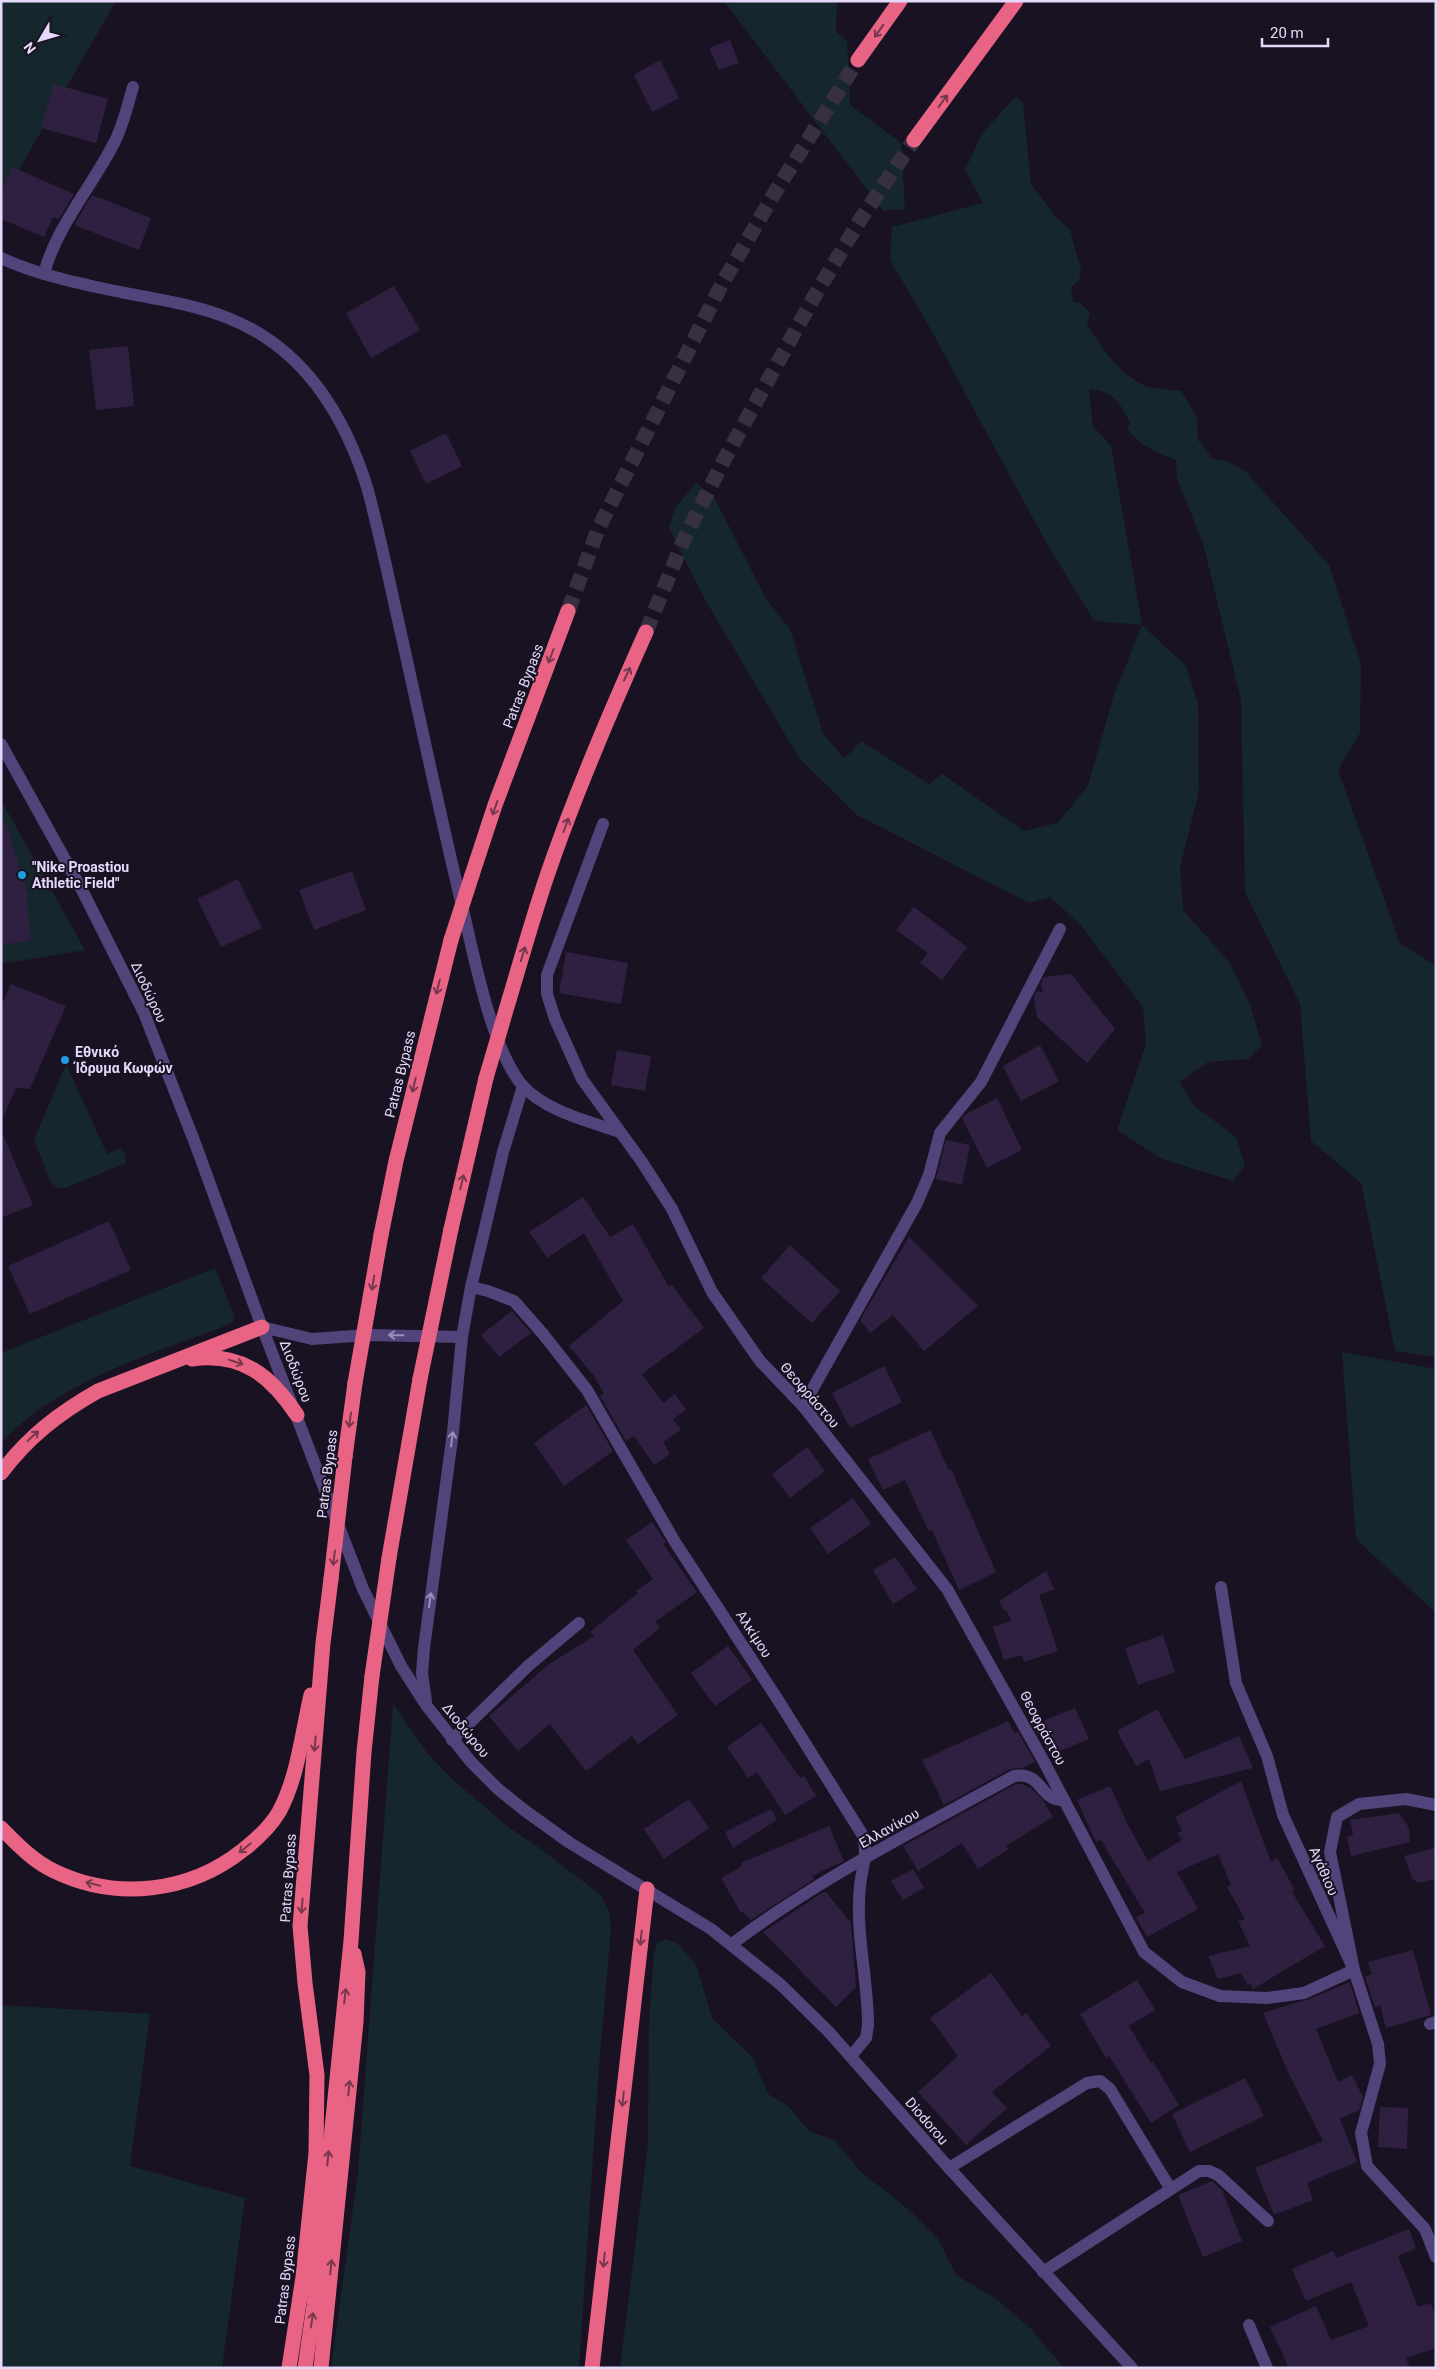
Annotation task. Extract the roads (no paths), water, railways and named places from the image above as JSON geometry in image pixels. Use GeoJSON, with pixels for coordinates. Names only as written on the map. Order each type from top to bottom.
{"type":"FeatureCollection","features":[{"type":"Feature","properties":{"kind":"highway"},"geometry":{"type":"LineString","coordinates":[[858,60],[900,1]]}},
{"type":"Feature","properties":{"kind":"highway"},"geometry":{"type":"LineString","coordinates":[[914,140],[1016,1]]}},
{"type":"Feature","properties":{"kind":"highway","name":"Patras Bypass"},"geometry":{"type":"LineString","coordinates":[[289,2368],[303,2277],[316,2153],[317,2075],[300,1926],[323,1643],[355,1383],[396,1161],[451,940],[496,806],[568,610]]}},
{"type":"Feature","properties":{"kind":"highway"},"geometry":{"type":"LineString","coordinates":[[304,2368],[314,2305],[351,1941],[364,1752],[372,1676],[389,1558],[420,1379],[451,1229],[486,1078],[509,1000],[549,871],[571,810],[616,698],[646,632]]}},
{"type":"Feature","properties":{"kind":"highway"},"geometry":{"type":"LineString","coordinates":[[1,1473],[30,1439],[73,1406],[98,1392],[262,1327]]}},
{"type":"Feature","properties":{"kind":"highway"},"geometry":{"type":"LineString","coordinates":[[171,1362],[219,1357],[251,1368],[267,1378],[280,1391],[297,1415]]}},
{"type":"Feature","properties":{"kind":"highway"},"geometry":{"type":"LineString","coordinates":[[1,1828],[34,1859],[54,1871],[103,1886],[149,1889],[172,1886],[210,1872],[250,1845],[266,1829],[278,1813],[294,1771],[323,1643]]}},
{"type":"Feature","properties":{"kind":"highway"},"geometry":{"type":"LineString","coordinates":[[592,2368],[647,1889]]}},
{"type":"Feature","properties":{"kind":"highway"},"geometry":{"type":"LineString","coordinates":[[321,2368],[356,2022],[358,1972],[351,1941]]}},
{"type":"Feature","properties":{"kind":"street"},"geometry":{"type":"LineString","coordinates":[[44,274],[51,253],[85,190],[118,135],[133,87]]}},
{"type":"Feature","properties":{"kind":"street"},"geometry":{"type":"LineString","coordinates":[[1,258],[44,274],[227,317],[254,329],[276,343],[298,363],[318,386],[356,452],[376,520],[454,874],[493,1026],[507,1060],[523,1086],[555,1107],[620,1132]]}},
{"type":"Feature","properties":{"kind":"street","name":"Διοδώρου"},"geometry":{"type":"LineString","coordinates":[[1,744],[82,890],[144,1013],[198,1150],[262,1327],[363,1589],[402,1666],[426,1706],[452,1740],[498,1789],[524,1810],[570,1843],[684,1911],[732,1944]]}},
{"type":"Feature","properties":{"kind":"street","name":"Θεοφράστου"},"geometry":{"type":"LineString","coordinates":[[602,824],[547,975],[547,994],[555,1019],[582,1079],[672,1209],[712,1292],[727,1315],[760,1361],[803,1406],[947,1590],[1003,1687],[1144,1952],[1182,1982],[1220,1996],[1267,1998],[1304,1993],[1354,1970]]}},
{"type":"Feature","properties":{"kind":"street"},"geometry":{"type":"LineString","coordinates":[[803,1406],[917,1203],[929,1175],[940,1133],[982,1082],[1060,929]]}},
{"type":"Feature","properties":{"kind":"street"},"geometry":{"type":"LineString","coordinates":[[426,1706],[422,1673],[424,1648],[453,1432],[462,1337],[471,1287],[503,1152],[523,1086]]}},
{"type":"Feature","properties":{"kind":"street","name":"Αλκίμου"},"geometry":{"type":"LineString","coordinates":[[471,1287],[514,1301],[587,1390],[675,1542],[778,1700],[862,1834],[866,1847],[860,1888],[859,1926],[868,2030],[864,2042],[851,2056]]}},
{"type":"Feature","properties":{"kind":"street"},"geometry":{"type":"LineString","coordinates":[[262,1327],[312,1339],[385,1335],[462,1337]]}},
{"type":"Feature","properties":{"kind":"street","name":"Αγάθιου"},"geometry":{"type":"LineString","coordinates":[[1221,1587],[1236,1683],[1267,1756],[1283,1815],[1354,1970],[1378,2044],[1380,2064],[1361,2133],[1367,2166],[1425,2229],[1436,2257]]}},
{"type":"Feature","properties":{"kind":"street"},"geometry":{"type":"LineString","coordinates":[[452,1740],[528,1666],[579,1623]]}},
{"type":"Feature","properties":{"kind":"street","name":"Ελλανίκου"},"geometry":{"type":"LineString","coordinates":[[732,1944],[787,1904],[865,1858],[1014,1776],[1025,1774],[1055,1800],[1064,1800]]}},
{"type":"Feature","properties":{"kind":"street"},"geometry":{"type":"LineString","coordinates":[[1354,1970],[1330,1852],[1337,1817],[1360,1804],[1406,1799],[1436,1805]]}},
{"type":"Feature","properties":{"kind":"street","name":"Diodorou"},"geometry":{"type":"LineString","coordinates":[[732,1944],[798,2001],[851,2056],[949,2168],[1132,2368]]}},
{"type":"Feature","properties":{"kind":"street"},"geometry":{"type":"LineString","coordinates":[[949,2168],[1087,2083],[1100,2081],[1110,2089],[1170,2188]]}},
{"type":"Feature","properties":{"kind":"street"},"geometry":{"type":"LineString","coordinates":[[1043,2272],[1199,2171],[1209,2170],[1218,2175],[1268,2222]]}},
{"type":"Feature","properties":{"kind":"street"},"geometry":{"type":"LineString","coordinates":[[1249,2325],[1267,2368]]}},
{"type":"Feature","properties":{"kind":"tunnel"},"geometry":{"type":"LineString","coordinates":[[568,611],[599,527],[723,282],[777,189],[858,60]]}},
{"type":"Feature","properties":{"kind":"tunnel"},"geometry":{"type":"LineString","coordinates":[[646,632],[685,537],[724,460],[814,297],[860,220],[914,140]]}},
{"type":"Feature","properties":{"kind":"place","name":"\"Nike Proastiou Athletic Field\""},"geometry":{"type":"Point","coordinates":[22,875]}},
{"type":"Feature","properties":{"kind":"place","name":"Εθνικό Ίδρυμα Κωφών"},"geometry":{"type":"Point","coordinates":[65,1060]}}]}
